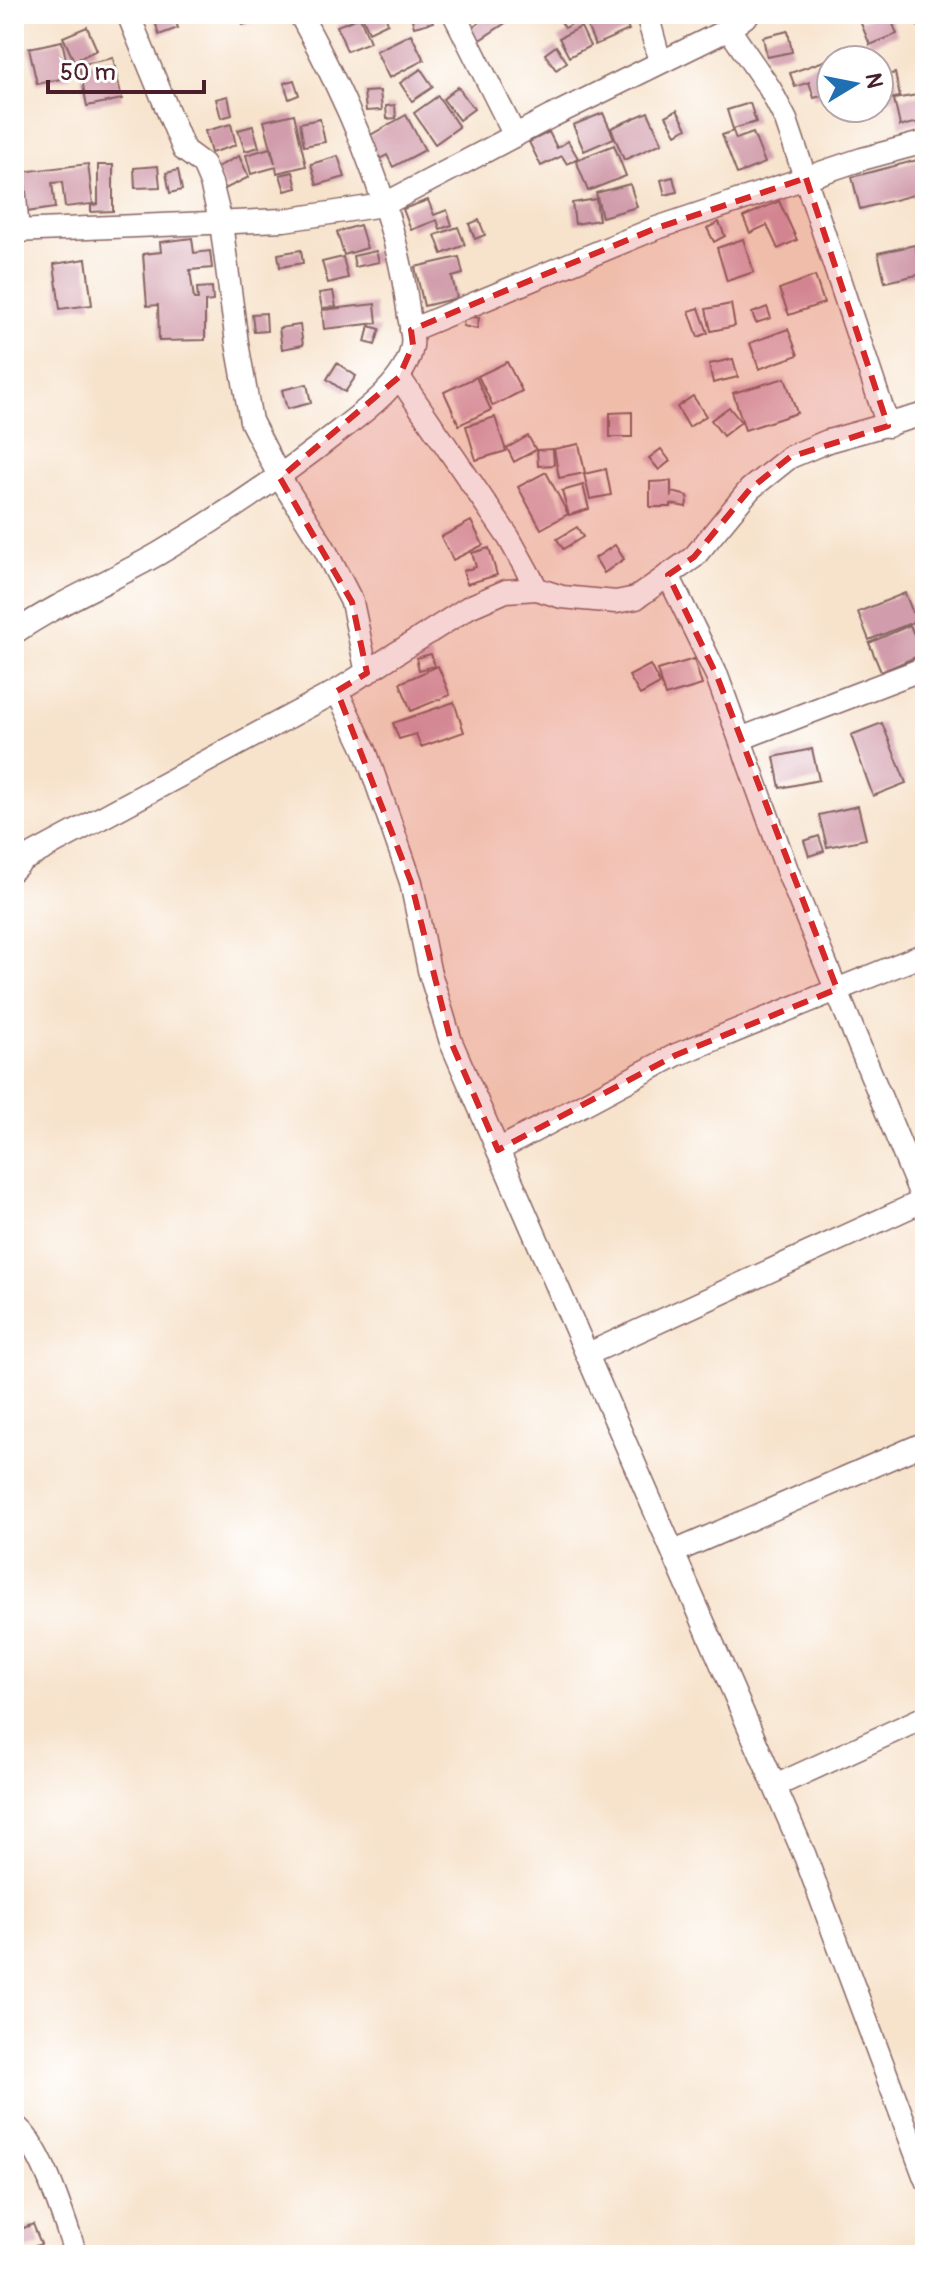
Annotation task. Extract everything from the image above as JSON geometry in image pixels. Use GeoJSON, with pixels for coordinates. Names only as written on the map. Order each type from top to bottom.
{"type":"FeatureCollection","features":[{"type":"Feature","properties":{"kind":"street"},"geometry":{"type":"LineString","coordinates":[[128,14],[184,150],[203,164],[211,183],[221,223],[251,421],[280,478],[323,546],[352,602],[367,673]]}},
{"type":"Feature","properties":{"kind":"street"},"geometry":{"type":"LineString","coordinates":[[14,633],[159,553],[280,478],[370,407],[399,377],[413,345],[405,285],[383,205],[334,76],[300,14]]}},
{"type":"Feature","properties":{"kind":"street"},"geometry":{"type":"LineString","coordinates":[[454,14],[515,136]]}},
{"type":"Feature","properties":{"kind":"street"},"geometry":{"type":"LineString","coordinates":[[647,14],[660,62]]}},
{"type":"Feature","properties":{"kind":"street"},"geometry":{"type":"LineString","coordinates":[[14,187],[16,230],[284,220],[383,205],[729,29],[749,14]]}},
{"type":"Feature","properties":{"kind":"street"},"geometry":{"type":"LineString","coordinates":[[729,29],[781,110],[888,426]]}},
{"type":"Feature","properties":{"kind":"street"},"geometry":{"type":"LineString","coordinates":[[411,330],[654,229],[925,142]]}},
{"type":"Feature","properties":{"kind":"street"},"geometry":{"type":"LineString","coordinates":[[399,377],[509,538],[537,589]]}},
{"type":"Feature","properties":{"kind":"street"},"geometry":{"type":"LineString","coordinates":[[14,869],[23,860],[337,691],[469,607],[506,591],[537,589],[562,597],[616,602],[636,598],[694,557],[750,489],[790,457],[828,441],[925,414]]}},
{"type":"Feature","properties":{"kind":"street"},"geometry":{"type":"LineString","coordinates":[[588,1354],[924,1202],[787,870],[717,676],[668,575]]}},
{"type":"Feature","properties":{"kind":"street"},"geometry":{"type":"LineString","coordinates":[[740,739],[925,668]]}},
{"type":"Feature","properties":{"kind":"street"},"geometry":{"type":"LineString","coordinates":[[337,691],[365,750],[411,882],[429,970],[451,1042],[805,1856],[923,2166]]}},
{"type":"Feature","properties":{"kind":"street"},"geometry":{"type":"LineString","coordinates":[[498,1150],[676,1055],[925,954]]}},
{"type":"Feature","properties":{"kind":"street"},"geometry":{"type":"LineString","coordinates":[[674,1552],[925,1443]]}},
{"type":"Feature","properties":{"kind":"street"},"geometry":{"type":"LineString","coordinates":[[775,1786],[925,1717]]}},
{"type":"Feature","properties":{"kind":"street"},"geometry":{"type":"LineString","coordinates":[[14,2125],[23,2131],[51,2182],[76,2255]]}},
{"type":"Feature","properties":{"kind":"highlighted area"},"geometry":{"type":"Polygon","coordinates":[[[806,178],[888,426],[790,457],[750,489],[694,557],[668,575],[717,676],[837,989],[676,1055],[498,1150],[451,1042],[411,882],[337,691],[367,673],[352,602],[280,478],[399,377],[413,345],[411,330],[654,229],[806,178]]]}},
{"type":"Feature","properties":{"kind":"building"},"geometry":{"type":"Polygon","coordinates":[[[153,14],[173,14],[178,28],[159,35],[153,14]]]}},
{"type":"Feature","properties":{"kind":"building"},"geometry":{"type":"Polygon","coordinates":[[[258,14],[260,18],[243,25],[239,15],[258,14]]]}},
{"type":"Feature","properties":{"kind":"building"},"geometry":{"type":"Polygon","coordinates":[[[361,14],[385,14],[388,23],[369,32],[361,14]]]}},
{"type":"Feature","properties":{"kind":"building"},"geometry":{"type":"Polygon","coordinates":[[[430,14],[433,22],[414,27],[411,15],[430,14]]]}},
{"type":"Feature","properties":{"kind":"building"},"geometry":{"type":"Polygon","coordinates":[[[473,14],[519,14],[472,45],[465,33],[479,23],[473,14]]]}},
{"type":"Feature","properties":{"kind":"building"},"geometry":{"type":"Polygon","coordinates":[[[556,14],[589,14],[565,28],[556,14]]]}},
{"type":"Feature","properties":{"kind":"building"},"geometry":{"type":"Polygon","coordinates":[[[613,14],[622,14],[629,30],[595,45],[587,26],[613,14]]]}},
{"type":"Feature","properties":{"kind":"building"},"geometry":{"type":"Polygon","coordinates":[[[654,14],[687,14],[688,17],[656,23],[654,14]]]}},
{"type":"Feature","properties":{"kind":"building"},"geometry":{"type":"Polygon","coordinates":[[[878,14],[889,14],[897,34],[870,44],[860,21],[878,14]]]}},
{"type":"Feature","properties":{"kind":"building"},"geometry":{"type":"Polygon","coordinates":[[[360,17],[370,42],[347,51],[337,26],[360,17]]]}},
{"type":"Feature","properties":{"kind":"building"},"geometry":{"type":"Polygon","coordinates":[[[87,27],[97,50],[74,61],[63,37],[87,27]]]}},
{"type":"Feature","properties":{"kind":"building"},"geometry":{"type":"Polygon","coordinates":[[[581,27],[590,46],[569,57],[559,38],[581,27]]]}},
{"type":"Feature","properties":{"kind":"building"},"geometry":{"type":"Polygon","coordinates":[[[788,31],[792,52],[767,57],[763,37],[788,31]]]}},
{"type":"Feature","properties":{"kind":"building"},"geometry":{"type":"Polygon","coordinates":[[[411,34],[424,60],[389,78],[376,51],[411,34]]]}},
{"type":"Feature","properties":{"kind":"building"},"geometry":{"type":"Polygon","coordinates":[[[62,41],[70,77],[37,84],[29,48],[62,41]]]}},
{"type":"Feature","properties":{"kind":"building"},"geometry":{"type":"Polygon","coordinates":[[[556,46],[567,62],[556,70],[545,54],[556,46]]]}},
{"type":"Feature","properties":{"kind":"building"},"geometry":{"type":"Polygon","coordinates":[[[113,58],[122,99],[87,106],[79,65],[113,58]]]}},
{"type":"Feature","properties":{"kind":"building"},"geometry":{"type":"Polygon","coordinates":[[[815,64],[815,98],[809,82],[795,87],[790,73],[815,64]]]}},
{"type":"Feature","properties":{"kind":"building"},"geometry":{"type":"Polygon","coordinates":[[[421,69],[433,87],[412,101],[400,83],[421,69]]]}},
{"type":"Feature","properties":{"kind":"building"},"geometry":{"type":"Polygon","coordinates":[[[895,73],[900,97],[895,98],[895,73]]]}},
{"type":"Feature","properties":{"kind":"building"},"geometry":{"type":"Polygon","coordinates":[[[294,80],[299,95],[289,99],[284,83],[294,80]]]}},
{"type":"Feature","properties":{"kind":"building"},"geometry":{"type":"Polygon","coordinates":[[[458,87],[474,109],[459,120],[443,99],[458,87]]]}},
{"type":"Feature","properties":{"kind":"building"},"geometry":{"type":"Polygon","coordinates":[[[380,91],[382,110],[366,111],[364,92],[380,91]]]}},
{"type":"Feature","properties":{"kind":"building"},"geometry":{"type":"Polygon","coordinates":[[[923,94],[925,121],[900,126],[895,99],[923,94]]]}},
{"type":"Feature","properties":{"kind":"building"},"geometry":{"type":"Polygon","coordinates":[[[228,96],[232,115],[221,118],[216,99],[228,96]]]}},
{"type":"Feature","properties":{"kind":"building"},"geometry":{"type":"Polygon","coordinates":[[[438,96],[459,127],[435,144],[414,113],[438,96]]]}},
{"type":"Feature","properties":{"kind":"building"},"geometry":{"type":"Polygon","coordinates":[[[750,103],[756,122],[733,129],[727,110],[750,103]]]}},
{"type":"Feature","properties":{"kind":"building"},"geometry":{"type":"Polygon","coordinates":[[[395,105],[396,118],[387,119],[386,106],[395,105]]]}},
{"type":"Feature","properties":{"kind":"building"},"geometry":{"type":"Polygon","coordinates":[[[677,110],[687,128],[676,134],[666,116],[677,110]]]}},
{"type":"Feature","properties":{"kind":"building"},"geometry":{"type":"Polygon","coordinates":[[[648,112],[662,143],[624,160],[611,128],[648,112]]]}},
{"type":"Feature","properties":{"kind":"building"},"geometry":{"type":"Polygon","coordinates":[[[603,113],[614,138],[584,151],[573,125],[603,113]]]}},
{"type":"Feature","properties":{"kind":"building"},"geometry":{"type":"Polygon","coordinates":[[[294,114],[306,166],[277,173],[276,167],[251,174],[246,155],[270,148],[275,163],[264,121],[294,114]]]}},
{"type":"Feature","properties":{"kind":"building"},"geometry":{"type":"Polygon","coordinates":[[[406,115],[425,150],[393,167],[387,155],[372,163],[360,141],[406,115]]]}},
{"type":"Feature","properties":{"kind":"building"},"geometry":{"type":"Polygon","coordinates":[[[320,119],[325,142],[304,146],[300,123],[320,119]]]}},
{"type":"Feature","properties":{"kind":"building"},"geometry":{"type":"Polygon","coordinates":[[[231,124],[236,145],[211,153],[205,131],[231,124]]]}},
{"type":"Feature","properties":{"kind":"building"},"geometry":{"type":"Polygon","coordinates":[[[253,126],[259,147],[245,151],[238,130],[253,126]]]}},
{"type":"Feature","properties":{"kind":"building"},"geometry":{"type":"Polygon","coordinates":[[[733,131],[736,139],[753,133],[765,163],[737,174],[722,135],[733,131]]]}},
{"type":"Feature","properties":{"kind":"building"},"geometry":{"type":"Polygon","coordinates":[[[549,132],[557,148],[568,141],[578,158],[567,164],[562,156],[541,166],[529,142],[549,132]]]}},
{"type":"Feature","properties":{"kind":"building"},"geometry":{"type":"Polygon","coordinates":[[[614,145],[626,176],[588,191],[576,160],[614,145]]]}},
{"type":"Feature","properties":{"kind":"building"},"geometry":{"type":"Polygon","coordinates":[[[239,156],[249,177],[225,189],[215,168],[239,156]]]}},
{"type":"Feature","properties":{"kind":"building"},"geometry":{"type":"Polygon","coordinates":[[[338,156],[345,177],[317,185],[311,164],[338,156]]]}},
{"type":"Feature","properties":{"kind":"building"},"geometry":{"type":"Polygon","coordinates":[[[925,158],[925,192],[860,209],[852,177],[925,158]]]}},
{"type":"Feature","properties":{"kind":"building"},"geometry":{"type":"Polygon","coordinates":[[[88,164],[93,205],[98,204],[98,165],[113,165],[113,211],[91,212],[91,204],[65,207],[62,182],[52,183],[55,208],[26,212],[21,172],[88,164]]]}},
{"type":"Feature","properties":{"kind":"building"},"geometry":{"type":"Polygon","coordinates":[[[158,166],[160,187],[135,188],[134,168],[158,166]]]}},
{"type":"Feature","properties":{"kind":"building"},"geometry":{"type":"Polygon","coordinates":[[[178,170],[182,190],[170,193],[166,173],[178,170]]]}},
{"type":"Feature","properties":{"kind":"building"},"geometry":{"type":"Polygon","coordinates":[[[293,172],[297,188],[285,191],[280,175],[293,172]]]}},
{"type":"Feature","properties":{"kind":"building"},"geometry":{"type":"Polygon","coordinates":[[[673,177],[677,192],[665,195],[661,180],[673,177]]]}},
{"type":"Feature","properties":{"kind":"building"},"geometry":{"type":"Polygon","coordinates":[[[630,184],[637,207],[602,217],[596,193],[630,184]]]}},
{"type":"Feature","properties":{"kind":"building"},"geometry":{"type":"Polygon","coordinates":[[[596,199],[599,220],[575,224],[572,203],[596,199]]]}},
{"type":"Feature","properties":{"kind":"building"},"geometry":{"type":"Polygon","coordinates":[[[428,200],[434,215],[447,210],[452,225],[440,229],[437,220],[411,230],[403,209],[428,200]]]}},
{"type":"Feature","properties":{"kind":"building"},"geometry":{"type":"Polygon","coordinates":[[[779,201],[797,240],[778,249],[767,225],[750,233],[743,217],[779,201]]]}},
{"type":"Feature","properties":{"kind":"building"},"geometry":{"type":"Polygon","coordinates":[[[479,220],[485,235],[475,239],[469,224],[479,220]]]}},
{"type":"Feature","properties":{"kind":"building"},"geometry":{"type":"Polygon","coordinates":[[[719,222],[725,236],[714,242],[707,228],[719,222]]]}},
{"type":"Feature","properties":{"kind":"building"},"geometry":{"type":"Polygon","coordinates":[[[360,225],[367,248],[344,255],[337,232],[360,225]]]}},
{"type":"Feature","properties":{"kind":"building"},"geometry":{"type":"Polygon","coordinates":[[[458,227],[465,245],[442,254],[435,235],[458,227]]]}},
{"type":"Feature","properties":{"kind":"building"},"geometry":{"type":"Polygon","coordinates":[[[192,238],[194,253],[210,251],[212,268],[190,270],[194,299],[198,299],[197,288],[212,287],[213,301],[205,302],[205,340],[159,341],[158,305],[147,306],[143,254],[161,252],[160,242],[192,238]]]}},
{"type":"Feature","properties":{"kind":"building"},"geometry":{"type":"Polygon","coordinates":[[[743,239],[754,272],[727,281],[717,248],[743,239]]]}},
{"type":"Feature","properties":{"kind":"building"},"geometry":{"type":"Polygon","coordinates":[[[915,245],[922,274],[885,282],[878,253],[915,245]]]}},
{"type":"Feature","properties":{"kind":"building"},"geometry":{"type":"Polygon","coordinates":[[[301,250],[303,263],[280,267],[278,254],[301,250]]]}},
{"type":"Feature","properties":{"kind":"building"},"geometry":{"type":"Polygon","coordinates":[[[376,251],[379,262],[355,267],[353,256],[376,251]]]}},
{"type":"Feature","properties":{"kind":"building"},"geometry":{"type":"Polygon","coordinates":[[[343,257],[348,278],[328,283],[322,262],[343,257]]]}},
{"type":"Feature","properties":{"kind":"building"},"geometry":{"type":"Polygon","coordinates":[[[459,257],[463,274],[452,277],[457,298],[424,306],[415,267],[459,257]]]}},
{"type":"Feature","properties":{"kind":"building"},"geometry":{"type":"Polygon","coordinates":[[[86,259],[92,305],[60,309],[54,264],[86,259]]]}},
{"type":"Feature","properties":{"kind":"building"},"geometry":{"type":"Polygon","coordinates":[[[815,276],[824,303],[789,315],[779,289],[815,276]]]}},
{"type":"Feature","properties":{"kind":"building"},"geometry":{"type":"Polygon","coordinates":[[[333,291],[336,307],[322,308],[319,293],[333,291]]]}},
{"type":"Feature","properties":{"kind":"building"},"geometry":{"type":"Polygon","coordinates":[[[375,304],[377,323],[324,329],[322,310],[375,304]]]}},
{"type":"Feature","properties":{"kind":"building"},"geometry":{"type":"Polygon","coordinates":[[[731,304],[735,326],[711,331],[706,309],[731,304]]]}},
{"type":"Feature","properties":{"kind":"building"},"geometry":{"type":"Polygon","coordinates":[[[767,307],[771,318],[756,323],[752,313],[767,307]]]}},
{"type":"Feature","properties":{"kind":"building"},"geometry":{"type":"Polygon","coordinates":[[[699,308],[708,333],[698,337],[689,311],[699,308]]]}},
{"type":"Feature","properties":{"kind":"building"},"geometry":{"type":"Polygon","coordinates":[[[266,313],[267,331],[254,332],[252,314],[266,313]]]}},
{"type":"Feature","properties":{"kind":"building"},"geometry":{"type":"Polygon","coordinates":[[[465,315],[479,318],[477,329],[463,326],[465,315]]]}},
{"type":"Feature","properties":{"kind":"building"},"geometry":{"type":"Polygon","coordinates":[[[300,325],[303,345],[282,349],[279,328],[300,325]]]}},
{"type":"Feature","properties":{"kind":"building"},"geometry":{"type":"Polygon","coordinates":[[[369,326],[380,329],[375,345],[365,342],[369,326]]]}},
{"type":"Feature","properties":{"kind":"building"},"geometry":{"type":"Polygon","coordinates":[[[788,329],[798,355],[759,369],[750,343],[788,329]]]}},
{"type":"Feature","properties":{"kind":"building"},"geometry":{"type":"Polygon","coordinates":[[[733,359],[738,377],[713,383],[709,364],[733,359]]]}},
{"type":"Feature","properties":{"kind":"building"},"geometry":{"type":"Polygon","coordinates":[[[507,362],[522,391],[493,406],[478,376],[507,362]]]}},
{"type":"Feature","properties":{"kind":"building"},"geometry":{"type":"Polygon","coordinates":[[[337,363],[356,376],[345,392],[327,379],[337,363]]]}},
{"type":"Feature","properties":{"kind":"building"},"geometry":{"type":"Polygon","coordinates":[[[476,377],[491,410],[459,425],[444,392],[476,377]]]}},
{"type":"Feature","properties":{"kind":"building"},"geometry":{"type":"Polygon","coordinates":[[[785,378],[797,413],[745,430],[733,393],[785,378]]]}},
{"type":"Feature","properties":{"kind":"building"},"geometry":{"type":"Polygon","coordinates":[[[307,384],[311,403],[287,409],[282,390],[307,384]]]}},
{"type":"Feature","properties":{"kind":"building"},"geometry":{"type":"Polygon","coordinates":[[[693,396],[706,416],[689,427],[677,407],[693,396]]]}},
{"type":"Feature","properties":{"kind":"building"},"geometry":{"type":"Polygon","coordinates":[[[729,407],[741,422],[723,436],[711,420],[729,407]]]}},
{"type":"Feature","properties":{"kind":"building"},"geometry":{"type":"Polygon","coordinates":[[[632,412],[632,437],[610,437],[610,413],[632,412]]]}},
{"type":"Feature","properties":{"kind":"building"},"geometry":{"type":"Polygon","coordinates":[[[495,417],[506,451],[476,460],[466,426],[495,417]]]}},
{"type":"Feature","properties":{"kind":"building"},"geometry":{"type":"Polygon","coordinates":[[[528,436],[536,450],[514,462],[507,448],[528,436]]]}},
{"type":"Feature","properties":{"kind":"building"},"geometry":{"type":"Polygon","coordinates":[[[579,444],[585,473],[559,478],[554,449],[579,444]]]}},
{"type":"Feature","properties":{"kind":"building"},"geometry":{"type":"Polygon","coordinates":[[[553,449],[554,465],[538,466],[537,450],[553,449]]]}},
{"type":"Feature","properties":{"kind":"building"},"geometry":{"type":"Polygon","coordinates":[[[661,449],[670,461],[659,470],[649,458],[661,449]]]}},
{"type":"Feature","properties":{"kind":"building"},"geometry":{"type":"Polygon","coordinates":[[[606,469],[611,495],[590,499],[584,474],[606,469]]]}},
{"type":"Feature","properties":{"kind":"building"},"geometry":{"type":"Polygon","coordinates":[[[546,472],[568,514],[541,529],[518,487],[546,472]]]}},
{"type":"Feature","properties":{"kind":"building"},"geometry":{"type":"Polygon","coordinates":[[[671,481],[671,498],[672,492],[688,496],[686,507],[671,504],[671,507],[650,507],[650,482],[671,481]]]}},
{"type":"Feature","properties":{"kind":"building"},"geometry":{"type":"Polygon","coordinates":[[[583,485],[589,509],[569,515],[562,491],[583,485]]]}},
{"type":"Feature","properties":{"kind":"building"},"geometry":{"type":"Polygon","coordinates":[[[471,521],[483,545],[453,560],[441,537],[471,521]]]}},
{"type":"Feature","properties":{"kind":"building"},"geometry":{"type":"Polygon","coordinates":[[[577,527],[583,537],[563,549],[557,539],[577,527]]]}},
{"type":"Feature","properties":{"kind":"building"},"geometry":{"type":"Polygon","coordinates":[[[615,545],[624,559],[604,573],[595,558],[615,545]]]}},
{"type":"Feature","properties":{"kind":"building"},"geometry":{"type":"Polygon","coordinates":[[[489,548],[497,575],[467,584],[463,571],[476,567],[472,553],[489,548]]]}},
{"type":"Feature","properties":{"kind":"building"},"geometry":{"type":"Polygon","coordinates":[[[905,593],[916,621],[869,640],[858,612],[905,593]]]}},
{"type":"Feature","properties":{"kind":"building"},"geometry":{"type":"Polygon","coordinates":[[[910,625],[915,637],[925,633],[925,653],[881,672],[869,643],[910,625]]]}},
{"type":"Feature","properties":{"kind":"building"},"geometry":{"type":"Polygon","coordinates":[[[431,654],[435,666],[419,670],[416,658],[431,654]]]}},
{"type":"Feature","properties":{"kind":"building"},"geometry":{"type":"Polygon","coordinates":[[[694,659],[702,685],[665,696],[657,670],[694,659]]]}},
{"type":"Feature","properties":{"kind":"building"},"geometry":{"type":"Polygon","coordinates":[[[650,665],[660,684],[640,695],[629,676],[650,665]]]}},
{"type":"Feature","properties":{"kind":"building"},"geometry":{"type":"Polygon","coordinates":[[[438,666],[450,695],[411,711],[400,683],[438,666]]]}},
{"type":"Feature","properties":{"kind":"building"},"geometry":{"type":"Polygon","coordinates":[[[454,702],[464,732],[421,747],[416,734],[399,739],[393,723],[454,702]]]}},
{"type":"Feature","properties":{"kind":"building"},"geometry":{"type":"Polygon","coordinates":[[[882,723],[906,783],[873,796],[851,735],[882,723]]]}},
{"type":"Feature","properties":{"kind":"building"},"geometry":{"type":"Polygon","coordinates":[[[812,749],[819,780],[780,788],[774,757],[812,749]]]}},
{"type":"Feature","properties":{"kind":"building"},"geometry":{"type":"Polygon","coordinates":[[[858,806],[866,839],[827,847],[819,815],[858,806]]]}},
{"type":"Feature","properties":{"kind":"building"},"geometry":{"type":"Polygon","coordinates":[[[819,836],[824,851],[809,856],[804,841],[819,836]]]}},
{"type":"Feature","properties":{"kind":"building"},"geometry":{"type":"Polygon","coordinates":[[[33,2224],[41,2244],[20,2252],[22,2255],[14,2255],[14,2232],[33,2224]]]}}]}
